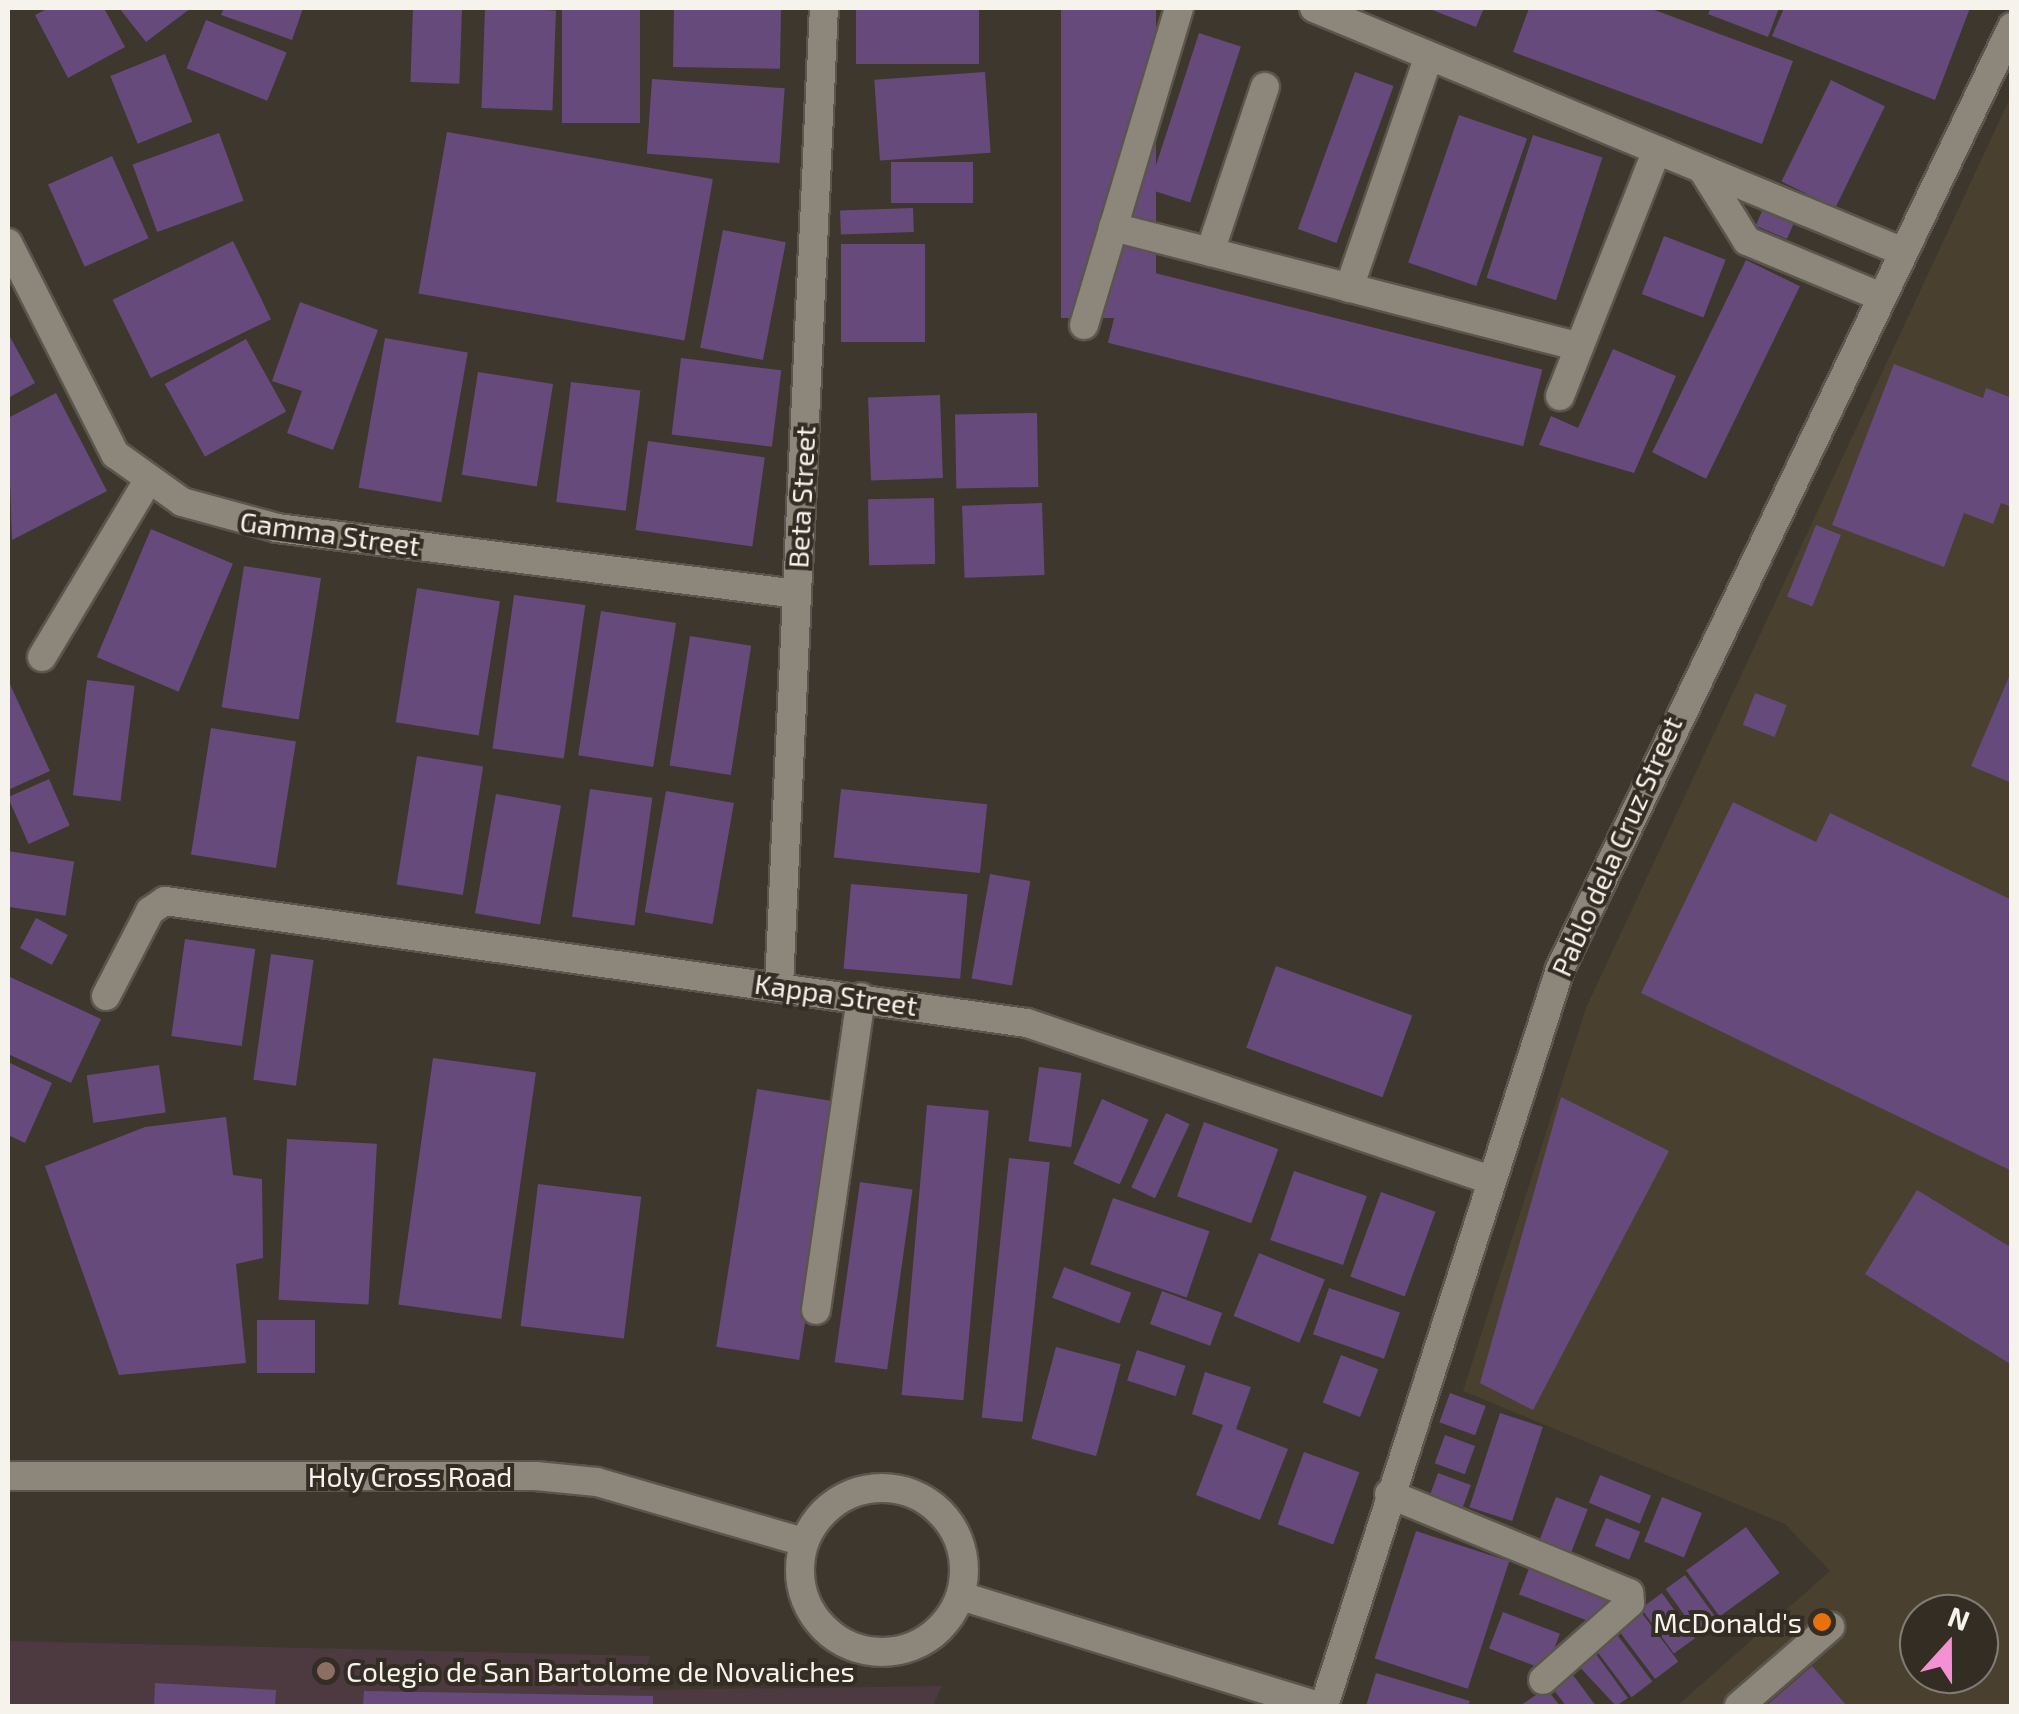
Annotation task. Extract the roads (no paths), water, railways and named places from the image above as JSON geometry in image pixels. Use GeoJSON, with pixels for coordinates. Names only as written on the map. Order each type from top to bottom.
{"type":"FeatureCollection","features":[{"type":"Feature","properties":{"kind":"street","name":"Beta Street"},"geometry":{"type":"LineString","coordinates":[[779,986],[824,8]]}},
{"type":"Feature","properties":{"kind":"street"},"geometry":{"type":"LineString","coordinates":[[1084,326],[1179,8]]}},
{"type":"Feature","properties":{"kind":"street"},"geometry":{"type":"LineString","coordinates":[[1314,8],[1901,251]]}},
{"type":"Feature","properties":{"kind":"street","name":"Pablo dela Cruz Street"},"geometry":{"type":"LineString","coordinates":[[1321,1706],[1486,1178],[1625,820],[2012,27]]}},
{"type":"Feature","properties":{"kind":"street"},"geometry":{"type":"LineString","coordinates":[[1349,288],[1429,56]]}},
{"type":"Feature","properties":{"kind":"street"},"geometry":{"type":"LineString","coordinates":[[1210,252],[1265,87]]}},
{"type":"Feature","properties":{"kind":"street"},"geometry":{"type":"LineString","coordinates":[[1560,396],[1658,150]]}},
{"type":"Feature","properties":{"kind":"street"},"geometry":{"type":"LineString","coordinates":[[1702,168],[1746,240],[1879,296]]}},
{"type":"Feature","properties":{"kind":"street"},"geometry":{"type":"LineString","coordinates":[[1113,227],[1579,347]]}},
{"type":"Feature","properties":{"kind":"street","name":"Gamma Street"},"geometry":{"type":"LineString","coordinates":[[8,243],[92,418],[146,482],[225,518],[277,528],[797,594]]}},
{"type":"Feature","properties":{"kind":"street"},"geometry":{"type":"LineString","coordinates":[[42,657],[146,482]]}},
{"type":"Feature","properties":{"kind":"street","name":"Kappa Street"},"geometry":{"type":"LineString","coordinates":[[106,996],[150,911],[165,902],[861,998],[1087,1040],[1486,1178]]}},
{"type":"Feature","properties":{"kind":"street"},"geometry":{"type":"LineString","coordinates":[[816,1310],[861,998]]}},
{"type":"Feature","properties":{"kind":"street","name":"Holy Cross Road"},"geometry":{"type":"LineString","coordinates":[[8,1476],[536,1476],[597,1482],[804,1542]]}},
{"type":"Feature","properties":{"kind":"street"},"geometry":{"type":"LineString","coordinates":[[895,1488],[922,1498],[952,1527],[966,1567],[961,1596],[926,1641],[899,1651],[842,1642],[804,1600],[804,1542],[839,1498],[895,1488]]}},
{"type":"Feature","properties":{"kind":"street"},"geometry":{"type":"LineString","coordinates":[[1389,1494],[1629,1593],[1630,1602],[1543,1680]]}},
{"type":"Feature","properties":{"kind":"street"},"geometry":{"type":"LineString","coordinates":[[961,1596],[1321,1706]]}},
{"type":"Feature","properties":{"kind":"street"},"geometry":{"type":"LineString","coordinates":[[1739,1706],[1830,1628]]}},
{"type":"Feature","properties":{"kind":"place","name":"McDonald's"},"geometry":{"type":"Point","coordinates":[1822,1622]}},
{"type":"Feature","properties":{"kind":"place","name":"Colegio de San Bartolome de Novaliches"},"geometry":{"type":"Point","coordinates":[326,1671]}}]}
